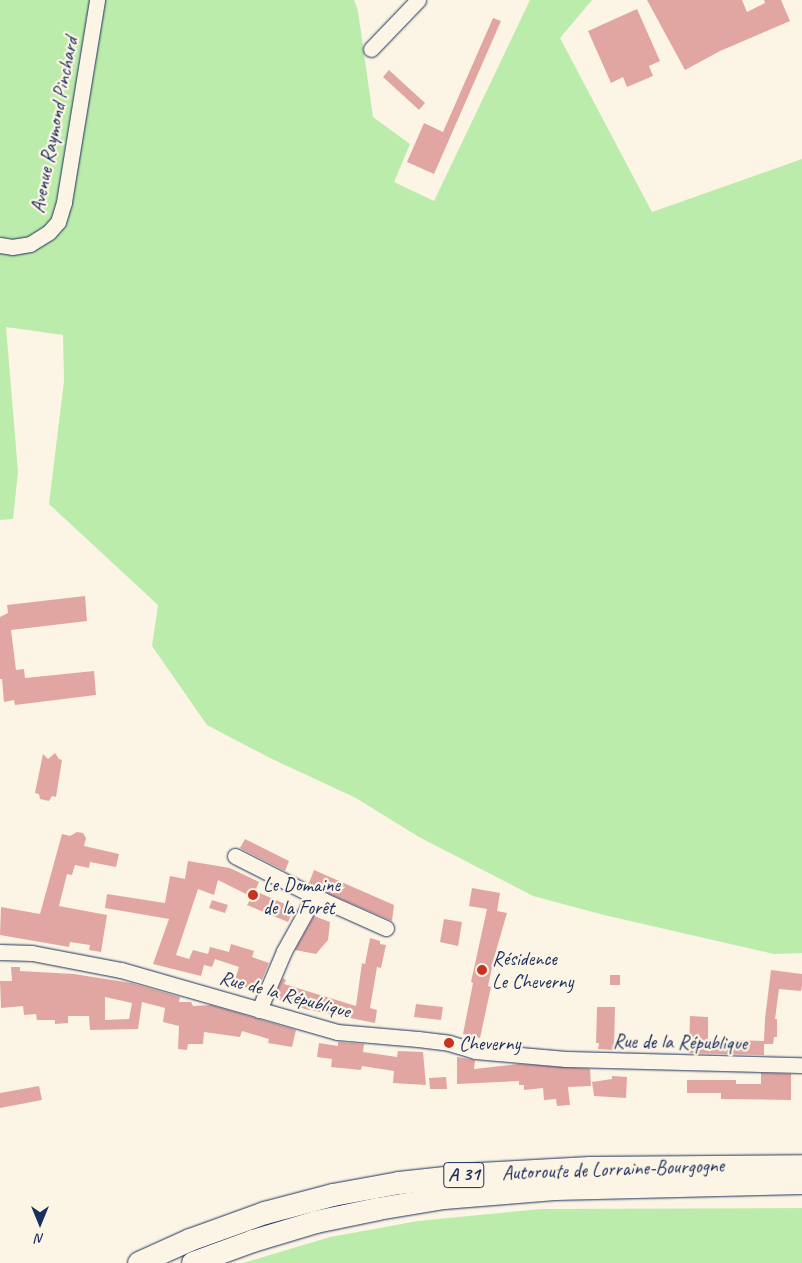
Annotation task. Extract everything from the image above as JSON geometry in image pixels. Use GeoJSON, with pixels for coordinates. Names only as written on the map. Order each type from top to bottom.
{"type":"FeatureCollection","features":[{"type":"Feature","properties":{"kind":"highway","name":"Autoroute de Lorraine-Bourgogne"},"geometry":{"type":"LineString","coordinates":[[139,1263],[190,1240],[265,1213],[333,1195],[399,1183],[480,1174],[581,1168],[802,1166]]}},
{"type":"Feature","properties":{"kind":"highway","name":"Autoroute de Lorraine-Bourgogne"},"geometry":{"type":"LineString","coordinates":[[193,1263],[252,1241],[316,1222],[444,1198],[555,1189],[802,1183]]}},
{"type":"Feature","properties":{"kind":"street","name":"Avenue Raymond Pinchard"},"geometry":{"type":"LineString","coordinates":[[0,245],[12,247],[30,244],[48,232],[58,222],[64,202],[97,0]]}},
{"type":"Feature","properties":{"kind":"street"},"geometry":{"type":"LineString","coordinates":[[371,49],[418,0]]}},
{"type":"Feature","properties":{"kind":"street"},"geometry":{"type":"LineString","coordinates":[[235,856],[312,895],[313,899]]}},
{"type":"Feature","properties":{"kind":"street"},"geometry":{"type":"LineString","coordinates":[[313,899],[324,900],[386,928]]}},
{"type":"Feature","properties":{"kind":"street"},"geometry":{"type":"LineString","coordinates":[[259,1010],[284,951],[313,899]]}},
{"type":"Feature","properties":{"kind":"street","name":"Rue de la République"},"geometry":{"type":"LineString","coordinates":[[0,952],[32,953],[121,970],[337,1032],[440,1042],[479,1051],[592,1060],[802,1065]]}},
{"type":"Feature","properties":{"kind":"green space"},"geometry":{"type":"Polygon","coordinates":[[[0,0],[354,0],[358,11],[373,117],[410,144],[394,182],[434,201],[530,0],[592,0],[560,38],[652,212],[802,159],[802,953],[774,954],[604,915],[533,896],[419,837],[356,798],[270,758],[207,725],[152,646],[158,605],[49,504],[64,381],[63,335],[6,327],[18,472],[13,519],[0,520],[0,0]]]}},
{"type":"Feature","properties":{"kind":"green space"},"geometry":{"type":"Polygon","coordinates":[[[802,1208],[802,1263],[243,1263],[330,1237],[418,1221],[540,1209],[802,1208]]]}},
{"type":"Feature","properties":{"kind":"building"},"geometry":{"type":"Polygon","coordinates":[[[647,0],[742,0],[747,12],[765,3],[764,0],[781,0],[790,21],[720,51],[685,70],[647,0]]]}},
{"type":"Feature","properties":{"kind":"building"},"geometry":{"type":"Polygon","coordinates":[[[637,9],[660,61],[649,66],[653,76],[627,87],[623,77],[611,83],[588,31],[637,9]]]}},
{"type":"Feature","properties":{"kind":"building"},"geometry":{"type":"Polygon","coordinates":[[[493,18],[501,21],[434,174],[407,162],[424,123],[443,132],[493,18]]]}},
{"type":"Feature","properties":{"kind":"building"},"geometry":{"type":"Polygon","coordinates":[[[389,70],[425,103],[419,110],[383,77],[389,70]]]}},
{"type":"Feature","properties":{"kind":"building"},"geometry":{"type":"Polygon","coordinates":[[[85,596],[87,621],[11,630],[16,670],[24,669],[25,678],[94,671],[96,695],[15,705],[14,700],[4,702],[2,679],[0,679],[0,617],[8,613],[7,605],[85,596]]]}},
{"type":"Feature","properties":{"kind":"building"},"geometry":{"type":"Polygon","coordinates":[[[55,753],[62,760],[56,797],[52,796],[49,801],[40,799],[39,794],[35,793],[43,754],[48,759],[55,753]]]}},
{"type":"Feature","properties":{"kind":"building"},"geometry":{"type":"Polygon","coordinates":[[[77,832],[83,833],[86,838],[84,846],[119,854],[116,867],[90,862],[89,868],[75,865],[72,875],[67,874],[59,906],[107,915],[101,952],[89,950],[90,945],[70,942],[69,947],[0,935],[1,907],[40,914],[62,834],[70,836],[77,832]]]}},
{"type":"Feature","properties":{"kind":"building","name":"Le Domaine de la Forêt"},"geometry":{"type":"Polygon","coordinates":[[[245,839],[289,861],[285,871],[240,848],[245,839]]]}},
{"type":"Feature","properties":{"kind":"building"},"geometry":{"type":"Polygon","coordinates":[[[188,861],[230,868],[259,882],[255,891],[294,908],[288,922],[247,905],[252,897],[218,880],[214,895],[198,889],[176,955],[189,959],[193,950],[208,954],[210,947],[229,952],[231,944],[254,951],[252,957],[269,963],[258,989],[233,986],[239,967],[215,959],[212,967],[204,965],[201,976],[153,964],[169,919],[105,908],[107,894],[165,903],[170,876],[185,879],[188,861]]]}},
{"type":"Feature","properties":{"kind":"building"},"geometry":{"type":"Polygon","coordinates":[[[314,870],[394,905],[392,921],[320,890],[309,883],[314,870]]]}},
{"type":"Feature","properties":{"kind":"building","name":"Résidence Le Cheverny"},"geometry":{"type":"Polygon","coordinates":[[[472,888],[500,893],[497,911],[507,913],[494,958],[488,986],[491,987],[480,1038],[463,1034],[473,983],[471,982],[487,909],[469,906],[472,888]]]}},
{"type":"Feature","properties":{"kind":"building"},"geometry":{"type":"Polygon","coordinates":[[[212,900],[228,905],[225,913],[209,908],[212,900]]]}},
{"type":"Feature","properties":{"kind":"building"},"geometry":{"type":"Polygon","coordinates":[[[314,916],[330,922],[328,940],[316,954],[295,950],[314,916]]]}},
{"type":"Feature","properties":{"kind":"building","name":"Résidence Le Cheverny"},"geometry":{"type":"Polygon","coordinates":[[[444,919],[462,922],[458,946],[440,942],[444,919]]]}},
{"type":"Feature","properties":{"kind":"building"},"geometry":{"type":"Polygon","coordinates":[[[370,938],[386,945],[381,968],[377,967],[370,1008],[377,1010],[375,1023],[305,1009],[274,998],[283,978],[286,980],[284,984],[356,1006],[362,963],[365,964],[370,938]]]}},
{"type":"Feature","properties":{"kind":"building"},"geometry":{"type":"Polygon","coordinates":[[[11,967],[20,967],[20,971],[74,974],[131,983],[180,997],[179,1002],[191,1002],[193,1006],[211,1005],[296,1030],[292,1047],[268,1043],[269,1039],[242,1031],[240,1037],[204,1032],[203,1044],[188,1044],[187,1050],[178,1049],[179,1026],[163,1022],[165,1008],[142,1002],[138,1029],[90,1030],[89,1016],[68,1016],[68,1023],[55,1024],[55,1020],[37,1020],[36,1014],[24,1015],[23,1006],[1,1008],[0,981],[12,981],[11,967]],[[105,997],[105,1020],[129,1019],[132,1003],[105,997]]]}},
{"type":"Feature","properties":{"kind":"building"},"geometry":{"type":"Polygon","coordinates":[[[771,970],[802,974],[802,986],[801,991],[779,989],[775,1019],[777,1019],[777,1037],[774,1037],[773,1044],[764,1044],[764,1055],[689,1053],[690,1016],[708,1017],[708,1039],[764,1041],[771,970]]]}},
{"type":"Feature","properties":{"kind":"building"},"geometry":{"type":"Polygon","coordinates":[[[610,975],[620,975],[620,985],[610,985],[610,975]]]}},
{"type":"Feature","properties":{"kind":"building"},"geometry":{"type":"Polygon","coordinates":[[[416,1004],[443,1007],[441,1020],[414,1017],[416,1004]]]}},
{"type":"Feature","properties":{"kind":"building"},"geometry":{"type":"Polygon","coordinates":[[[597,1007],[615,1007],[614,1050],[598,1049],[599,1043],[596,1043],[597,1007]]]}},
{"type":"Feature","properties":{"kind":"building"},"geometry":{"type":"Polygon","coordinates":[[[338,1042],[364,1044],[363,1052],[397,1057],[398,1051],[423,1052],[426,1085],[393,1083],[394,1071],[362,1066],[361,1070],[331,1067],[332,1059],[317,1057],[319,1043],[338,1046],[338,1042]]]}},
{"type":"Feature","properties":{"kind":"building"},"geometry":{"type":"Polygon","coordinates":[[[457,1057],[475,1060],[474,1069],[519,1064],[590,1069],[591,1086],[568,1087],[570,1105],[557,1106],[556,1099],[544,1100],[543,1088],[524,1090],[524,1085],[519,1085],[519,1081],[457,1084],[457,1057]]]}},
{"type":"Feature","properties":{"kind":"building"},"geometry":{"type":"Polygon","coordinates":[[[761,1073],[791,1074],[791,1100],[721,1099],[721,1093],[687,1093],[687,1080],[736,1080],[736,1084],[761,1084],[761,1073]]]}},
{"type":"Feature","properties":{"kind":"building"},"geometry":{"type":"Polygon","coordinates":[[[612,1076],[627,1077],[626,1098],[594,1096],[592,1082],[612,1079],[612,1076]]]}},
{"type":"Feature","properties":{"kind":"building"},"geometry":{"type":"Polygon","coordinates":[[[446,1077],[447,1089],[430,1089],[429,1078],[446,1077]]]}},
{"type":"Feature","properties":{"kind":"building"},"geometry":{"type":"Polygon","coordinates":[[[39,1086],[42,1100],[0,1108],[0,1093],[39,1086]]]}},
{"type":"Feature","properties":{"kind":"place","name":"Le Domaine de la Forêt"},"geometry":{"type":"Point","coordinates":[253,895]}},
{"type":"Feature","properties":{"kind":"place","name":"Résidence Le Cheverny"},"geometry":{"type":"Point","coordinates":[482,970]}},
{"type":"Feature","properties":{"kind":"place","name":"Cheverny"},"geometry":{"type":"Point","coordinates":[449,1043]}}]}
